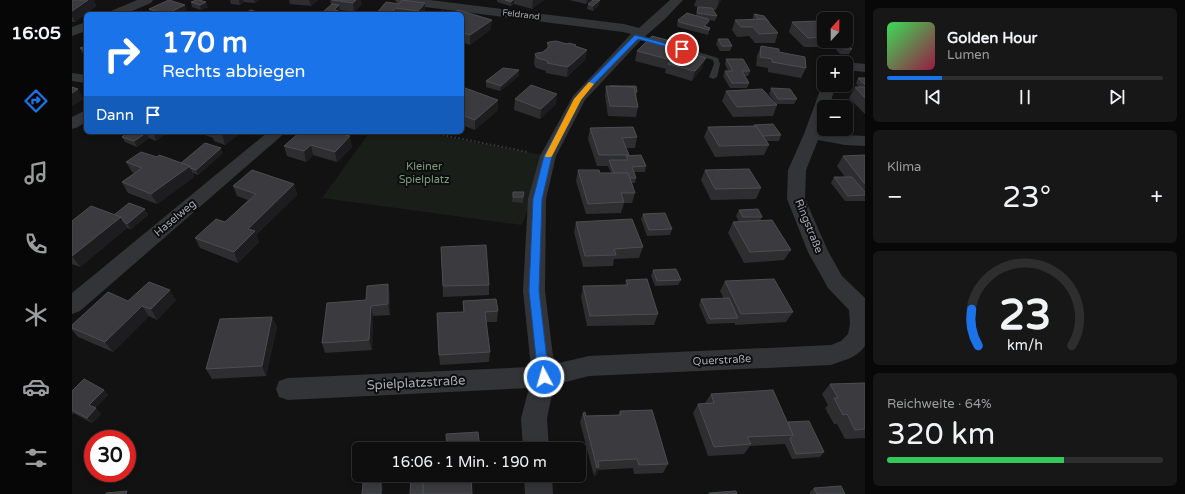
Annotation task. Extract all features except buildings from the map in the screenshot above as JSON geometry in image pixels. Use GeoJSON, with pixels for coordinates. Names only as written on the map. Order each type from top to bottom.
{"type":"FeatureCollection","features":[{"type":"Feature","properties":{"kind":"street"},"geometry":{"type":"LineString","coordinates":[[119,12],[147,0]]}},
{"type":"Feature","properties":{"kind":"street","name":"Feldrand"},"geometry":{"type":"LineString","coordinates":[[401,0],[624,28],[639,35]]}},
{"type":"Feature","properties":{"kind":"street"},"geometry":{"type":"LineString","coordinates":[[536,442],[534,418],[544,377],[534,291],[537,199],[548,156],[578,99],[639,35],[677,0]]}},
{"type":"Feature","properties":{"kind":"street"},"geometry":{"type":"LineString","coordinates":[[72,32],[84,27]]}},
{"type":"Feature","properties":{"kind":"street"},"geometry":{"type":"LineString","coordinates":[[853,67],[865,68]]}},
{"type":"Feature","properties":{"kind":"street"},"geometry":{"type":"LineString","coordinates":[[72,77],[84,79]]}},
{"type":"Feature","properties":{"kind":"street","name":"Ringstraße"},"geometry":{"type":"LineString","coordinates":[[827,92],[812,134],[797,170],[796,199],[818,252],[835,282],[862,307]]}},
{"type":"Feature","properties":{"kind":"street"},"geometry":{"type":"LineString","coordinates":[[72,124],[84,116]]}},
{"type":"Feature","properties":{"kind":"street","name":"Haselweg"},"geometry":{"type":"LineString","coordinates":[[72,305],[276,134]]}},
{"type":"Feature","properties":{"kind":"street"},"geometry":{"type":"LineString","coordinates":[[812,134],[844,140],[865,141]]}},
{"type":"Feature","properties":{"kind":"street","name":"Querstraße"},"geometry":{"type":"LineString","coordinates":[[544,377],[589,366],[831,355],[849,348],[860,334],[862,307]]}},
{"type":"Feature","properties":{"kind":"street","name":"Spielplatzstraße"},"geometry":{"type":"LineString","coordinates":[[288,389],[544,377]]}},
{"type":"Feature","properties":{"kind":"street"},"geometry":{"type":"LineString","coordinates":[[538,482],[538,494]]}},
{"type":"Feature","properties":{"kind":"lane"},"geometry":{"type":"LineString","coordinates":[[639,35],[716,59],[717,64],[713,77]]}},
{"type":"Feature","properties":{"kind":"path"},"geometry":{"type":"LineString","coordinates":[[437,134],[548,156]]}},
{"type":"Feature","properties":{"kind":"green space","name":"Kleiner Spielplatz"},"geometry":{"type":"Polygon","coordinates":[[[369,134],[431,134],[548,156],[522,225],[322,198],[369,134]]]}},
{"type":"Feature","properties":{"kind":"slow traffic"},"geometry":{"type":"LineString","coordinates":[[548,156],[578,99],[591,84]]}},
{"type":"Feature","properties":{"kind":"route"},"geometry":{"type":"LineString","coordinates":[[544,377],[534,291],[537,199],[548,156],[578,99],[637,36],[682,49]]}}]}
